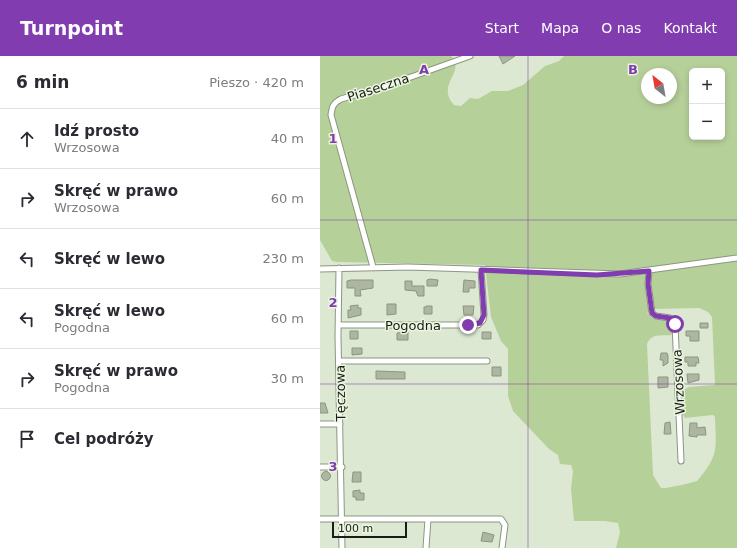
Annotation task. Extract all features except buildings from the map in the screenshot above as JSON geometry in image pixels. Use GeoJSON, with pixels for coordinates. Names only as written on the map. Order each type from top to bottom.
{"type":"FeatureCollection","features":[{"type":"Feature","properties":{"kind":"street","name":"Piaseczna"},"geometry":{"type":"LineString","coordinates":[[373,267],[331,115],[332,106],[335,102],[341,99],[383,87],[470,56]]}},
{"type":"Feature","properties":{"kind":"street"},"geometry":{"type":"LineString","coordinates":[[320,269],[373,267],[597,275],[649,271],[737,258]]}},
{"type":"Feature","properties":{"kind":"street","name":"Tęczowa"},"geometry":{"type":"LineString","coordinates":[[339,268],[340,424],[343,518],[342,548]]}},
{"type":"Feature","properties":{"kind":"street","name":"Pogodna"},"geometry":{"type":"LineString","coordinates":[[339,325],[478,325],[483,320],[484,315],[481,270]]}},
{"type":"Feature","properties":{"kind":"street","name":"Wrzosowa"},"geometry":{"type":"LineString","coordinates":[[649,271],[648,284],[652,313],[656,316],[670,318],[675,324],[681,461]]}},
{"type":"Feature","properties":{"kind":"street"},"geometry":{"type":"LineString","coordinates":[[339,361],[487,362]]}},
{"type":"Feature","properties":{"kind":"street"},"geometry":{"type":"LineString","coordinates":[[320,424],[340,424]]}},
{"type":"Feature","properties":{"kind":"street"},"geometry":{"type":"LineString","coordinates":[[320,467],[342,467]]}},
{"type":"Feature","properties":{"kind":"street"},"geometry":{"type":"LineString","coordinates":[[320,518],[501,519],[505,525],[502,548]]}},
{"type":"Feature","properties":{"kind":"street"},"geometry":{"type":"LineString","coordinates":[[426,548],[428,519]]}},
{"type":"Feature","properties":{"kind":"green space"},"geometry":{"type":"Polygon","coordinates":[[[320,56],[451,56],[456,67],[449,84],[449,98],[454,105],[461,106],[470,98],[478,99],[492,91],[508,91],[523,85],[545,66],[559,61],[564,56],[737,56],[737,548],[616,548],[620,532],[618,523],[604,521],[574,521],[571,489],[573,471],[571,465],[560,464],[558,455],[549,449],[513,411],[508,396],[508,349],[501,341],[491,317],[485,265],[332,261],[320,240],[320,56]],[[699,308],[654,309],[647,313],[652,318],[669,319],[672,322],[674,332],[671,335],[660,335],[651,338],[647,344],[653,475],[661,488],[679,486],[697,481],[709,465],[715,452],[715,417],[713,415],[685,418],[681,411],[681,391],[689,387],[715,385],[712,317],[708,312],[699,308]]]}},
{"type":"Feature","properties":{"kind":"route"},"geometry":{"type":"LineString","coordinates":[[468,325],[478,325],[483,320],[481,270],[597,275],[649,271],[648,284],[650,308],[652,313],[656,316],[670,318],[675,324]]}}]}
